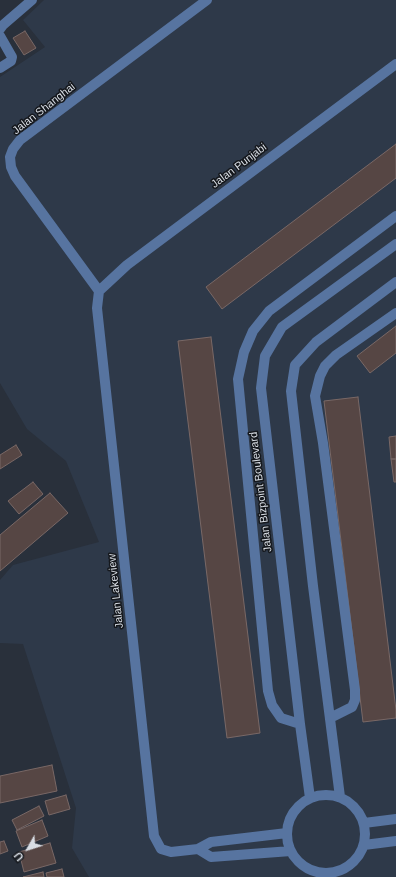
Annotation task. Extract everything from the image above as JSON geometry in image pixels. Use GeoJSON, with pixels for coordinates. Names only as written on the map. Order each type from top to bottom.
{"type":"FeatureCollection","features":[{"type":"Feature","properties":{"kind":"street","name":"Jalan Shanghai"},"geometry":{"type":"LineString","coordinates":[[99,291],[15,176],[11,167],[10,157],[20,140],[208,0]]}},
{"type":"Feature","properties":{"kind":"street"},"geometry":{"type":"LineString","coordinates":[[0,29],[25,2]]}},
{"type":"Feature","properties":{"kind":"street"},"geometry":{"type":"LineString","coordinates":[[0,36],[12,57],[11,61],[0,68]]}},
{"type":"Feature","properties":{"kind":"street","name":"Jalan Punjabi"},"geometry":{"type":"LineString","coordinates":[[99,291],[128,265],[396,64]]}},
{"type":"Feature","properties":{"kind":"street"},"geometry":{"type":"LineString","coordinates":[[300,724],[281,718],[272,705],[268,691],[238,380],[244,352],[253,331],[269,312],[396,216]]}},
{"type":"Feature","properties":{"kind":"street","name":"Jalan Bizpoint Boulevard"},"geometry":{"type":"LineString","coordinates":[[310,798],[261,388],[265,356],[282,327],[396,244]]}},
{"type":"Feature","properties":{"kind":"street"},"geometry":{"type":"LineString","coordinates":[[340,797],[313,586],[291,391],[295,365],[316,342],[396,282]]}},
{"type":"Feature","properties":{"kind":"street","name":"Jalan Lakeview"},"geometry":{"type":"LineString","coordinates":[[99,291],[98,316],[154,836],[161,849],[171,852],[198,849]]}},
{"type":"Feature","properties":{"kind":"street"},"geometry":{"type":"LineString","coordinates":[[330,718],[352,707],[355,700],[355,690],[323,443],[315,396],[320,376],[325,366],[336,355],[396,313]]}},
{"type":"Feature","properties":{"kind":"street"},"geometry":{"type":"LineString","coordinates":[[325,794],[340,797],[350,803],[359,812],[364,823],[366,834],[364,845],[358,858],[348,872],[313,874],[300,863],[291,851],[287,842],[290,818],[298,806],[310,798],[325,794]]}},
{"type":"Feature","properties":{"kind":"street"},"geometry":{"type":"LineString","coordinates":[[364,823],[396,819]]}},
{"type":"Feature","properties":{"kind":"street"},"geometry":{"type":"LineString","coordinates":[[198,849],[211,842],[287,833]]}},
{"type":"Feature","properties":{"kind":"street"},"geometry":{"type":"LineString","coordinates":[[364,845],[396,841]]}},
{"type":"Feature","properties":{"kind":"street"},"geometry":{"type":"LineString","coordinates":[[198,849],[211,857],[291,851]]}},
{"type":"Feature","properties":{"kind":"shaded area"},"geometry":{"type":"Polygon","coordinates":[[[44,0],[396,0],[396,877],[89,877],[72,848],[76,808],[23,644],[0,643],[0,580],[13,565],[99,542],[66,461],[27,429],[0,383],[0,77],[45,47],[23,20],[44,0]]]}},
{"type":"Feature","properties":{"kind":"building"},"geometry":{"type":"Polygon","coordinates":[[[25,31],[36,48],[24,55],[13,38],[25,31]]]}},
{"type":"Feature","properties":{"kind":"building"},"geometry":{"type":"Polygon","coordinates":[[[396,144],[396,178],[222,309],[206,287],[396,144]]]}},
{"type":"Feature","properties":{"kind":"building"},"geometry":{"type":"Polygon","coordinates":[[[396,326],[396,353],[370,373],[357,356],[396,326]]]}},
{"type":"Feature","properties":{"kind":"building"},"geometry":{"type":"Polygon","coordinates":[[[211,337],[260,733],[227,738],[178,341],[211,337]]]}},
{"type":"Feature","properties":{"kind":"building"},"geometry":{"type":"Polygon","coordinates":[[[358,397],[396,710],[396,718],[363,722],[324,401],[358,397]]]}},
{"type":"Feature","properties":{"kind":"building"},"geometry":{"type":"Polygon","coordinates":[[[396,436],[396,459],[391,459],[389,437],[396,436]]]}},
{"type":"Feature","properties":{"kind":"building"},"geometry":{"type":"Polygon","coordinates":[[[16,445],[22,455],[0,469],[0,455],[16,445]]]}},
{"type":"Feature","properties":{"kind":"building"},"geometry":{"type":"Polygon","coordinates":[[[391,459],[396,459],[396,482],[394,482],[391,459]]]}},
{"type":"Feature","properties":{"kind":"building"},"geometry":{"type":"Polygon","coordinates":[[[33,482],[43,494],[19,514],[8,501],[33,482]]]}},
{"type":"Feature","properties":{"kind":"building"},"geometry":{"type":"Polygon","coordinates":[[[50,493],[68,513],[0,571],[0,535],[50,493]]]}},
{"type":"Feature","properties":{"kind":"building"},"geometry":{"type":"Polygon","coordinates":[[[52,765],[57,791],[0,803],[0,776],[52,765]]]}},
{"type":"Feature","properties":{"kind":"building"},"geometry":{"type":"Polygon","coordinates":[[[66,795],[70,809],[49,815],[45,801],[66,795]]]}},
{"type":"Feature","properties":{"kind":"building"},"geometry":{"type":"Polygon","coordinates":[[[39,806],[44,816],[17,830],[12,820],[39,806]]]}},
{"type":"Feature","properties":{"kind":"building"},"geometry":{"type":"Polygon","coordinates":[[[42,820],[48,836],[22,847],[16,831],[42,820]]]}},
{"type":"Feature","properties":{"kind":"building"},"geometry":{"type":"Polygon","coordinates":[[[4,841],[8,851],[0,854],[0,842],[4,841]]]}},
{"type":"Feature","properties":{"kind":"building"},"geometry":{"type":"Polygon","coordinates":[[[50,843],[56,863],[24,872],[19,852],[50,843]]]}},
{"type":"Feature","properties":{"kind":"building"},"geometry":{"type":"Polygon","coordinates":[[[62,869],[64,877],[47,877],[46,873],[62,869]]]}},
{"type":"Feature","properties":{"kind":"building"},"geometry":{"type":"Polygon","coordinates":[[[43,872],[44,877],[23,877],[43,872]]]}}]}
